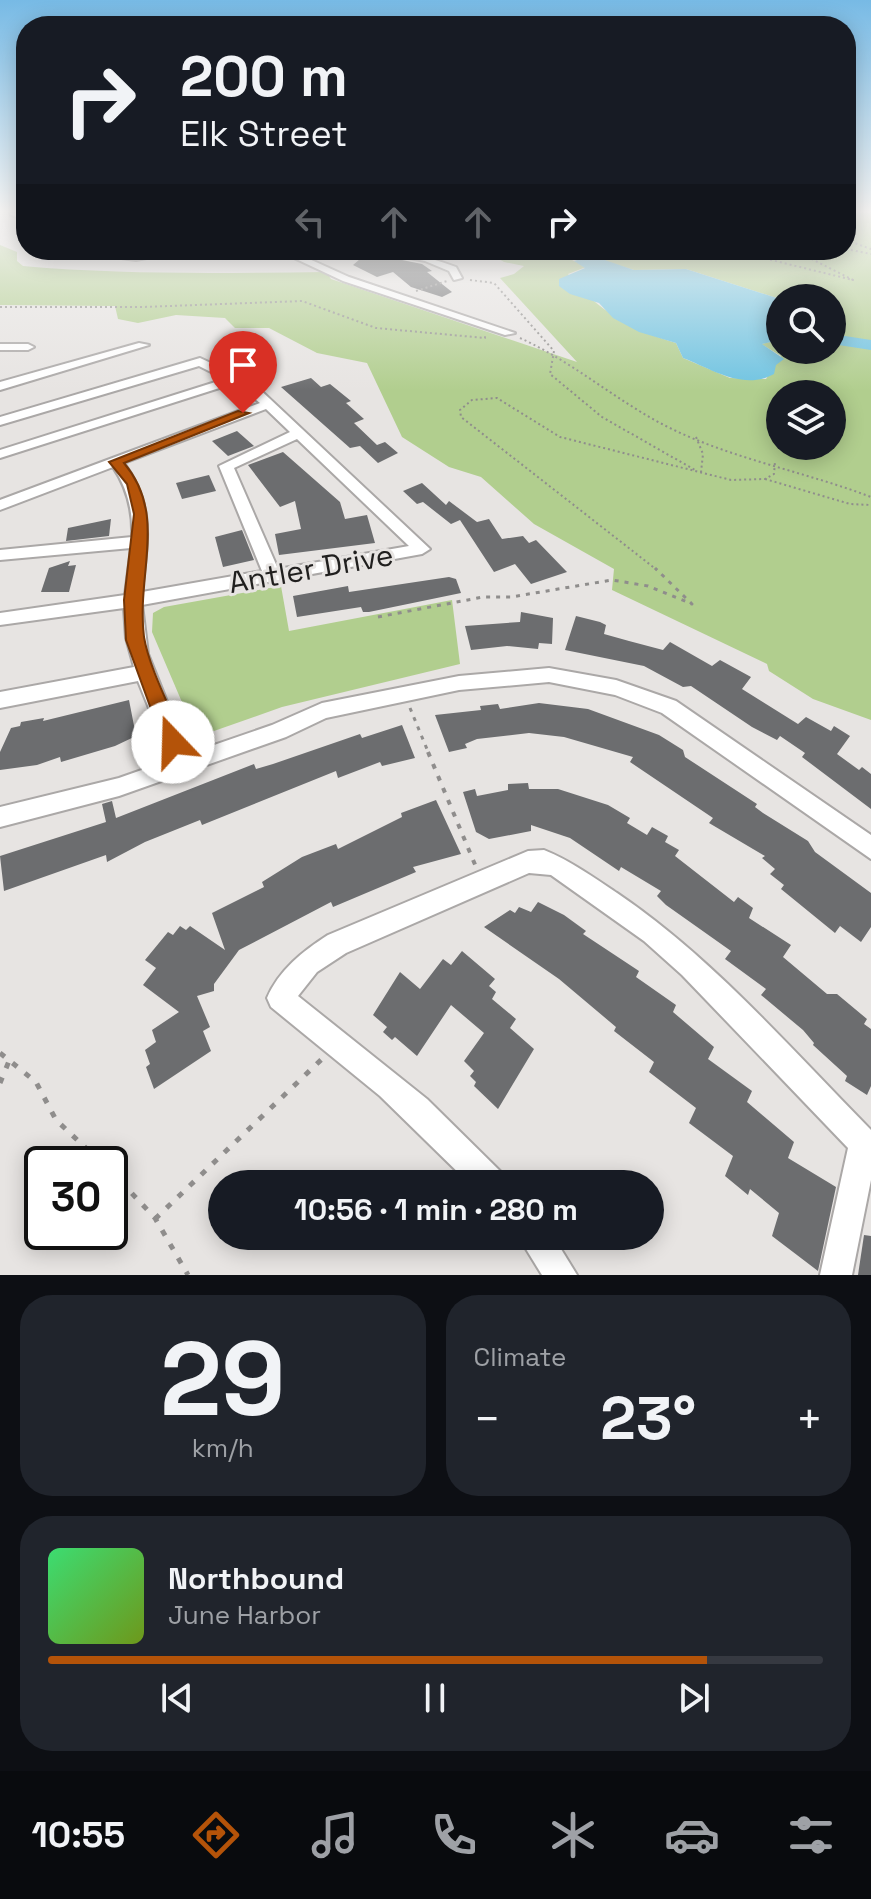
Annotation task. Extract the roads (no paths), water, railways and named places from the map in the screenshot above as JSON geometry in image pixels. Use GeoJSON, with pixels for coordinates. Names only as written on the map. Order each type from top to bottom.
{"type":"FeatureCollection","features":[{"type":"Feature","properties":{"kind":"street"},"geometry":{"type":"LineString","coordinates":[[332,272],[509,333]]}},
{"type":"Feature","properties":{"kind":"street"},"geometry":{"type":"LineString","coordinates":[[455,272],[457,278]]}},
{"type":"Feature","properties":{"kind":"street"},"geometry":{"type":"LineString","coordinates":[[0,386],[143,345]]}},
{"type":"Feature","properties":{"kind":"street"},"geometry":{"type":"LineString","coordinates":[[0,347],[28,347]]}},
{"type":"Feature","properties":{"kind":"street","name":"Antler Drive"},"geometry":{"type":"LineString","coordinates":[[0,421],[200,362],[248,385],[422,549],[273,577],[0,619]]}},
{"type":"Feature","properties":{"kind":"street"},"geometry":{"type":"LineString","coordinates":[[0,454],[236,379]]}},
{"type":"Feature","properties":{"kind":"street"},"geometry":{"type":"LineString","coordinates":[[0,505],[268,404]]}},
{"type":"Feature","properties":{"kind":"street"},"geometry":{"type":"LineString","coordinates":[[273,577],[226,466],[299,433]]}},
{"type":"Feature","properties":{"kind":"street"},"geometry":{"type":"LineString","coordinates":[[116,462],[134,484],[139,498],[139,542],[133,600],[136,640],[182,765]]}},
{"type":"Feature","properties":{"kind":"street"},"geometry":{"type":"LineString","coordinates":[[0,555],[139,542]]}},
{"type":"Feature","properties":{"kind":"street"},"geometry":{"type":"LineString","coordinates":[[0,700],[146,672]]}},
{"type":"Feature","properties":{"kind":"street"},"geometry":{"type":"LineString","coordinates":[[0,817],[106,791],[322,711],[459,683],[549,675],[616,688],[669,707],[871,848]]}},
{"type":"Feature","properties":{"kind":"street"},"geometry":{"type":"LineString","coordinates":[[478,1170],[338,1044],[280,998],[308,963],[337,944],[528,862],[544,861],[559,867],[653,932],[691,966],[867,1148],[836,1275]]}},
{"type":"Feature","properties":{"kind":"street"},"geometry":{"type":"LineString","coordinates":[[544,1250],[561,1275]]}},
{"type":"Feature","properties":{"kind":"water"},"geometry":{"type":"Polygon","coordinates":[[[574,272],[697,272],[766,295],[766,343],[762,344],[766,347],[766,364],[777,364],[774,374],[762,379],[739,379],[683,358],[676,343],[639,332],[613,318],[599,303],[570,294],[559,286],[559,279],[574,272]]]}},
{"type":"Feature","properties":{"kind":"waterway"},"geometry":{"type":"LineString","coordinates":[[846,341],[871,345]]}}]}
